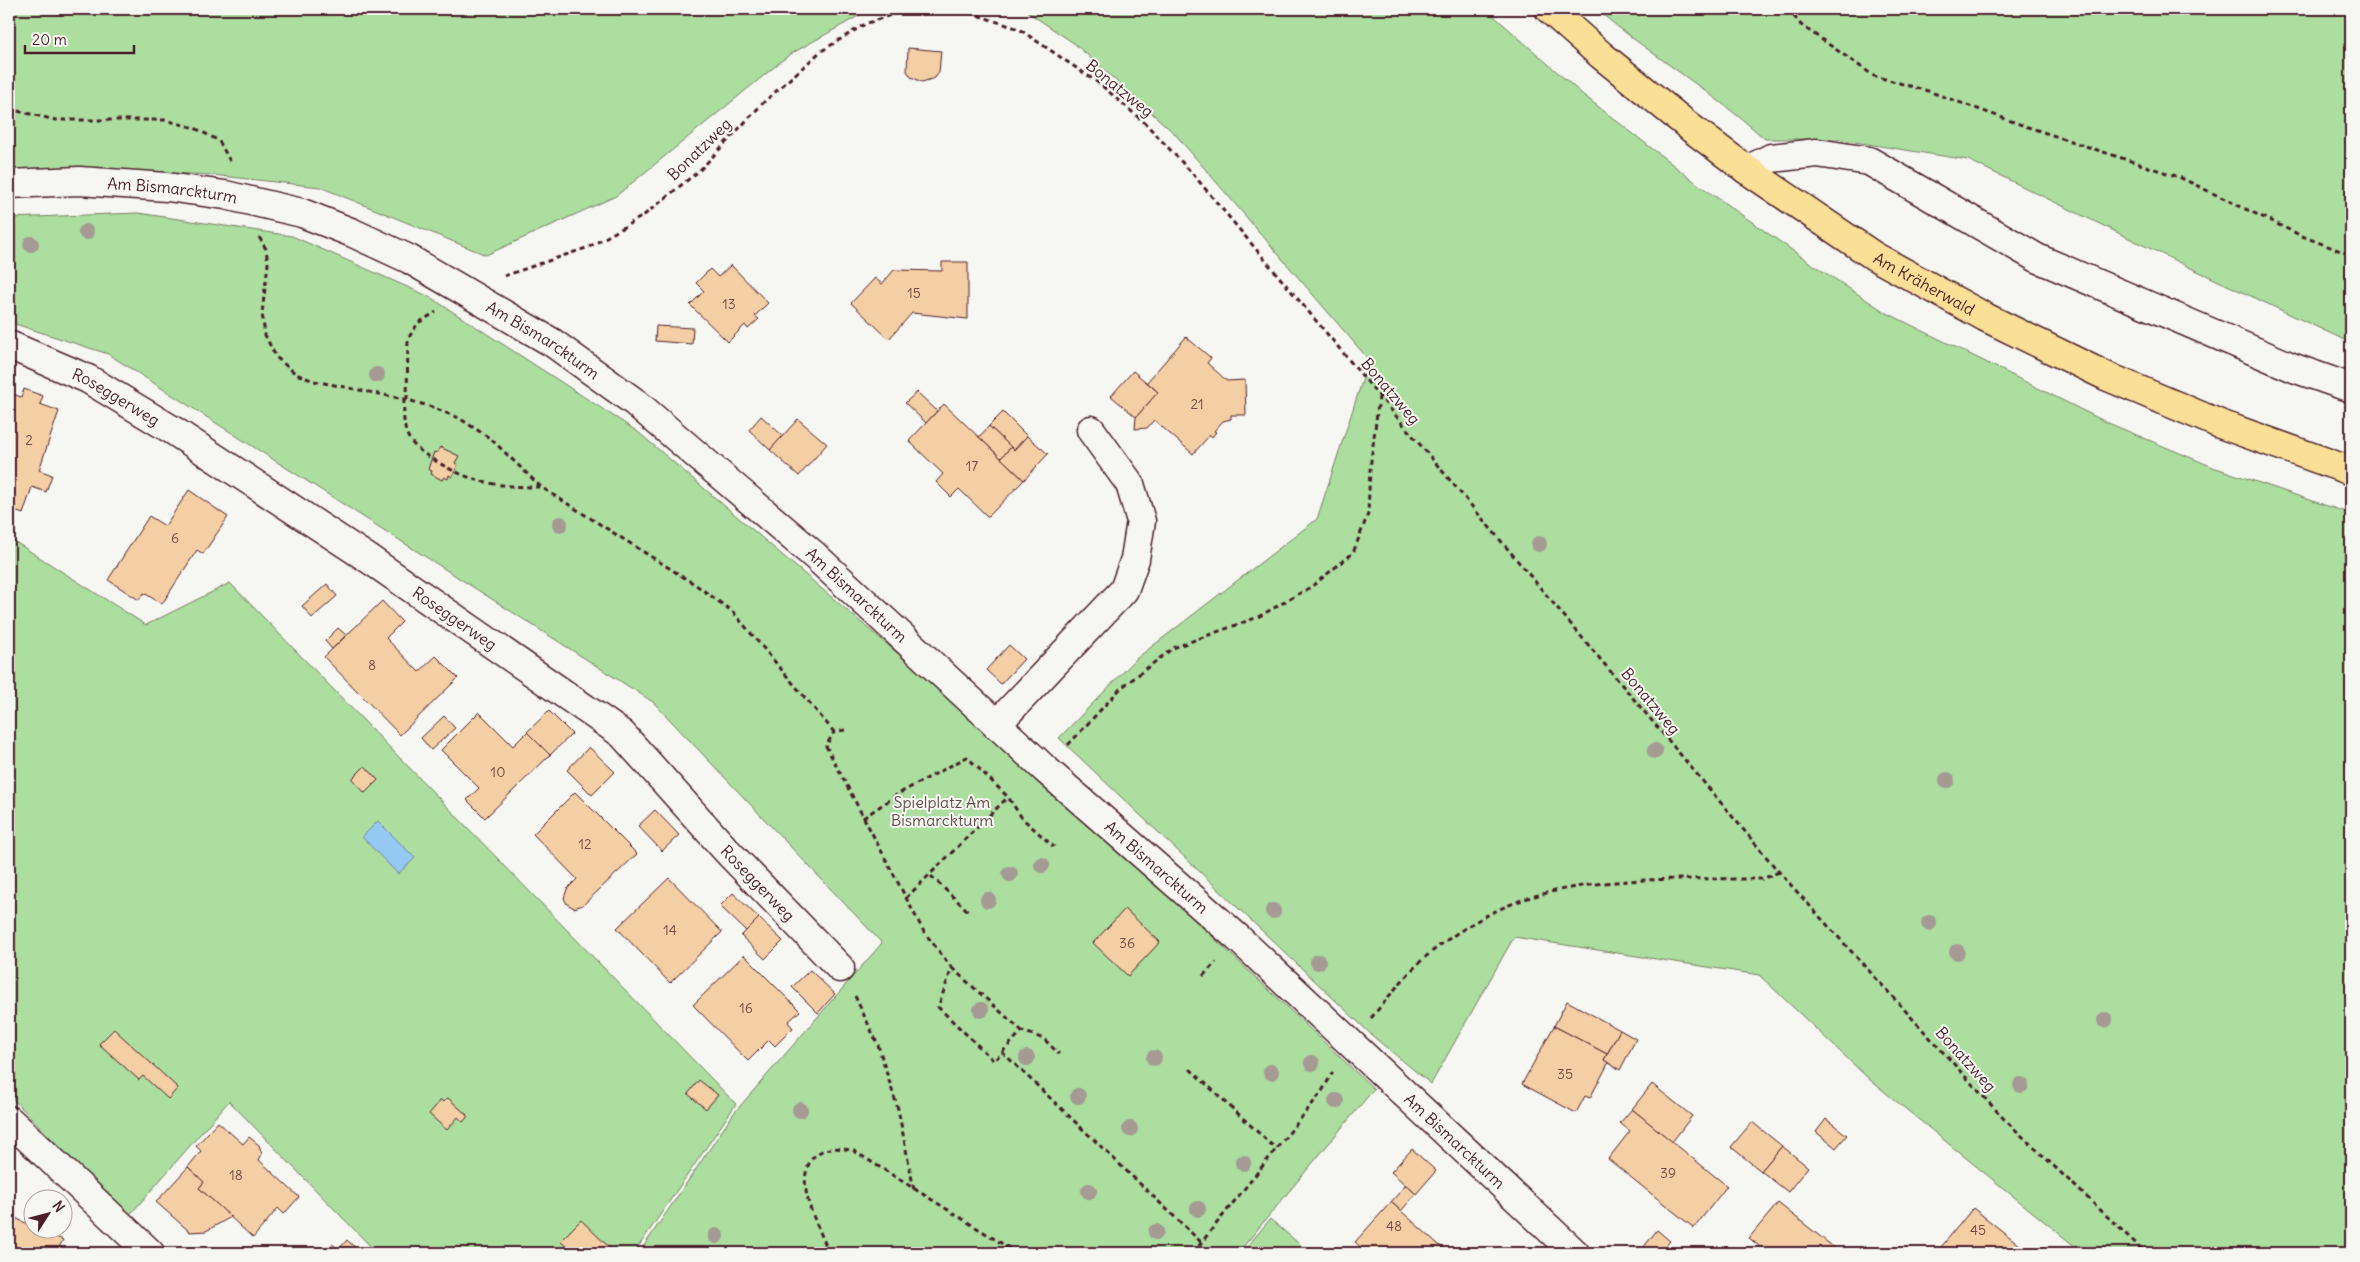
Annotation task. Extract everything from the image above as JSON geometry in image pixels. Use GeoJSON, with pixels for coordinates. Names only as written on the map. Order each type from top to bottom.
{"type":"FeatureCollection","features":[{"type":"Feature","properties":{"kind":"main road","name":"Am Kräherwald"},"geometry":{"type":"LineString","coordinates":[[1549,9],[1601,56],[1747,170],[1874,256],[1985,317],[2106,376],[2211,420],[2351,471]]}},
{"type":"Feature","properties":{"kind":"street"},"geometry":{"type":"LineString","coordinates":[[1747,170],[1771,158],[1817,153],[1869,160],[2037,258],[2294,368],[2351,388]]}},
{"type":"Feature","properties":{"kind":"street","name":"Am Bismarckturm"},"geometry":{"type":"LineString","coordinates":[[9,184],[79,181],[166,187],[236,197],[302,213],[353,233],[409,259],[553,343],[636,403],[814,556],[1045,769],[1238,938],[1351,1041],[1575,1253]]}},
{"type":"Feature","properties":{"kind":"street","name":"Roseggerweg"},"geometry":{"type":"LineString","coordinates":[[9,345],[88,378],[174,431],[374,563],[622,734],[726,850],[840,968]]}},
{"type":"Feature","properties":{"kind":"street"},"geometry":{"type":"LineString","coordinates":[[996,724],[1124,590],[1135,559],[1141,521],[1130,484],[1091,430]]}},
{"type":"Feature","properties":{"kind":"street"},"geometry":{"type":"LineString","coordinates":[[9,1120],[150,1253]]}},
{"type":"Feature","properties":{"kind":"path","name":"Bonatzweg"},"geometry":{"type":"LineString","coordinates":[[462,290],[589,247],[643,216],[700,170],[764,102],[820,52],[865,24],[908,9]]}},
{"type":"Feature","properties":{"kind":"path","name":"Bonatzweg"},"geometry":{"type":"LineString","coordinates":[[925,9],[962,10],[1019,29],[1100,84],[1146,124],[1192,173],[1779,872],[2004,1119],[2146,1253]]}},
{"type":"Feature","properties":{"kind":"path"},"geometry":{"type":"LineString","coordinates":[[1788,9],[1801,26],[1874,76],[1928,91],[2025,126],[2179,177],[2302,236],[2351,255]]}},
{"type":"Feature","properties":{"kind":"path"},"geometry":{"type":"LineString","coordinates":[[9,109],[56,120],[165,120],[195,128],[218,141],[233,166],[239,182],[236,197]]}},
{"type":"Feature","properties":{"kind":"path"},"geometry":{"type":"LineString","coordinates":[[268,264],[262,313],[265,335],[276,357],[296,374],[314,381],[406,399],[459,418],[491,439],[542,487],[696,585],[734,612],[834,732]]}},
{"type":"Feature","properties":{"kind":"path"},"geometry":{"type":"LineString","coordinates":[[462,290],[446,306],[418,323],[408,340],[406,399],[403,423],[409,440],[420,451],[448,469],[482,483],[507,487],[542,487]]}},
{"type":"Feature","properties":{"kind":"path"},"geometry":{"type":"LineString","coordinates":[[1045,769],[1121,688],[1173,648],[1258,617],[1311,587],[1353,553],[1368,514],[1370,469],[1379,397]]}},
{"type":"Feature","properties":{"kind":"path"},"geometry":{"type":"LineString","coordinates":[[844,730],[834,732],[826,746],[924,932],[952,968],[1022,1031],[1044,1039],[1059,1054]]}},
{"type":"Feature","properties":{"kind":"path"},"geometry":{"type":"LineString","coordinates":[[863,818],[898,794],[967,757],[1008,797],[1022,818],[1054,847]]}},
{"type":"Feature","properties":{"kind":"path"},"geometry":{"type":"LineString","coordinates":[[906,898],[931,876],[1008,797]]}},
{"type":"Feature","properties":{"kind":"path"},"geometry":{"type":"LineString","coordinates":[[1193,1253],[1321,1092],[1351,1041],[1422,961],[1474,922],[1514,903],[1539,894],[1631,882],[1762,879],[1779,872]]}},
{"type":"Feature","properties":{"kind":"path"},"geometry":{"type":"LineString","coordinates":[[931,876],[968,912]]}},
{"type":"Feature","properties":{"kind":"path"},"geometry":{"type":"LineString","coordinates":[[1202,976],[1213,965]]}},
{"type":"Feature","properties":{"kind":"path"},"geometry":{"type":"LineString","coordinates":[[840,968],[878,1045],[898,1109],[914,1191]]}},
{"type":"Feature","properties":{"kind":"path"},"geometry":{"type":"LineString","coordinates":[[952,968],[938,1007],[994,1061],[1022,1031]]}},
{"type":"Feature","properties":{"kind":"path"},"geometry":{"type":"LineString","coordinates":[[1002,1052],[1202,1243]]}},
{"type":"Feature","properties":{"kind":"path"},"geometry":{"type":"LineString","coordinates":[[1190,1069],[1276,1149]]}},
{"type":"Feature","properties":{"kind":"path"},"geometry":{"type":"LineString","coordinates":[[829,1253],[809,1205],[806,1180],[808,1166],[814,1155],[823,1149],[839,1147],[854,1151],[914,1191],[1017,1253]]}},
{"type":"Feature","properties":{"kind":"green space"},"geometry":{"type":"Polygon","coordinates":[[[9,9],[871,9],[789,55],[616,196],[486,255],[320,187],[212,175],[65,168],[9,173],[9,9]]]}},
{"type":"Feature","properties":{"kind":"green space"},"geometry":{"type":"Polygon","coordinates":[[[1023,9],[1486,9],[1582,94],[1699,185],[1809,262],[1885,312],[2106,422],[2213,467],[2351,514],[2351,1253],[2083,1253],[1870,1080],[1759,975],[1514,937],[1431,1084],[1376,1039],[1059,738],[1137,658],[1317,519],[1369,360],[1175,134],[1075,44],[1023,9]]]}},
{"type":"Feature","properties":{"kind":"green space"},"geometry":{"type":"Polygon","coordinates":[[[1596,9],[2351,9],[2351,343],[1968,160],[1836,139],[1765,139],[1724,105],[1596,9]]]}},
{"type":"Feature","properties":{"kind":"green space","name":"Spielplatz Am Bismarckturm"},"geometry":{"type":"Polygon","coordinates":[[[138,213],[292,236],[430,297],[638,432],[1046,780],[1374,1089],[1238,1253],[639,1253],[734,1113],[882,943],[653,702],[108,354],[9,322],[9,218],[138,213]]]}},
{"type":"Feature","properties":{"kind":"green space"},"geometry":{"type":"Polygon","coordinates":[[[9,538],[146,625],[230,583],[736,1104],[634,1253],[377,1253],[229,1101],[128,1217],[9,1095],[9,924],[15,918],[9,907],[9,538]]]}},
{"type":"Feature","properties":{"kind":"green space"},"geometry":{"type":"Polygon","coordinates":[[[1270,1219],[1310,1253],[1242,1253],[1270,1219]]]}},
{"type":"Feature","properties":{"kind":"water"},"geometry":{"type":"Polygon","coordinates":[[[378,821],[415,858],[398,874],[362,837],[378,821]]]}},
{"type":"Feature","properties":{"kind":"building"},"geometry":{"type":"Polygon","coordinates":[[[908,48],[941,51],[939,72],[935,78],[922,82],[911,77],[907,71],[908,48]]]}},
{"type":"Feature","properties":{"kind":"building"},"geometry":{"type":"Polygon","coordinates":[[[942,262],[968,262],[968,319],[912,313],[889,339],[851,303],[875,278],[882,284],[894,270],[942,271],[942,262]]]}},
{"type":"Feature","properties":{"kind":"building"},"geometry":{"type":"Polygon","coordinates":[[[731,265],[768,303],[755,316],[759,319],[748,329],[745,325],[728,342],[690,305],[704,291],[696,283],[710,269],[718,277],[731,265]]]}},
{"type":"Feature","properties":{"kind":"building"},"geometry":{"type":"Polygon","coordinates":[[[656,326],[693,328],[692,344],[655,341],[656,326]]]}},
{"type":"Feature","properties":{"kind":"building"},"geometry":{"type":"Polygon","coordinates":[[[1186,337],[1211,358],[1207,363],[1227,381],[1245,380],[1246,415],[1231,415],[1231,419],[1223,421],[1214,431],[1216,432],[1212,437],[1210,435],[1193,454],[1154,420],[1147,428],[1135,429],[1136,417],[1158,392],[1147,382],[1186,337]]]}},
{"type":"Feature","properties":{"kind":"building"},"geometry":{"type":"Polygon","coordinates":[[[1133,371],[1158,392],[1136,417],[1111,396],[1133,371]]]}},
{"type":"Feature","properties":{"kind":"building"},"geometry":{"type":"Polygon","coordinates":[[[24,389],[43,396],[40,404],[59,411],[39,470],[52,475],[46,492],[32,487],[23,514],[9,509],[9,404],[13,394],[21,397],[24,389]]]}},
{"type":"Feature","properties":{"kind":"building"},"geometry":{"type":"Polygon","coordinates":[[[917,392],[937,411],[926,423],[905,403],[917,392]]]}},
{"type":"Feature","properties":{"kind":"building"},"geometry":{"type":"Polygon","coordinates":[[[944,404],[1024,480],[988,517],[959,489],[951,497],[936,482],[943,474],[909,441],[944,404]]]}},
{"type":"Feature","properties":{"kind":"building"},"geometry":{"type":"Polygon","coordinates":[[[1003,412],[1027,436],[1014,450],[989,426],[1003,412]]]}},
{"type":"Feature","properties":{"kind":"building"},"geometry":{"type":"Polygon","coordinates":[[[761,416],[783,436],[770,450],[749,430],[761,416]]]}},
{"type":"Feature","properties":{"kind":"building"},"geometry":{"type":"Polygon","coordinates":[[[798,419],[827,444],[799,476],[770,450],[798,419]]]}},
{"type":"Feature","properties":{"kind":"building"},"geometry":{"type":"Polygon","coordinates":[[[989,426],[1011,447],[1001,458],[979,437],[989,426]]]}},
{"type":"Feature","properties":{"kind":"building"},"geometry":{"type":"Polygon","coordinates":[[[1027,436],[1048,454],[1024,480],[1001,458],[1011,447],[1014,450],[1027,436]]]}},
{"type":"Feature","properties":{"kind":"building"},"geometry":{"type":"Polygon","coordinates":[[[440,447],[459,456],[455,463],[458,465],[452,477],[449,475],[448,479],[444,477],[442,480],[431,474],[432,471],[428,469],[434,452],[437,453],[440,447]]]}},
{"type":"Feature","properties":{"kind":"building"},"geometry":{"type":"Polygon","coordinates":[[[189,490],[228,517],[203,554],[197,550],[162,604],[144,593],[139,600],[108,580],[149,516],[165,526],[189,490]]]}},
{"type":"Feature","properties":{"kind":"building"},"geometry":{"type":"Polygon","coordinates":[[[327,584],[337,596],[312,618],[302,606],[327,584]]]}},
{"type":"Feature","properties":{"kind":"building"},"geometry":{"type":"Polygon","coordinates":[[[382,601],[402,622],[386,638],[419,672],[436,656],[458,678],[400,735],[324,657],[382,601]]]}},
{"type":"Feature","properties":{"kind":"building"},"geometry":{"type":"Polygon","coordinates":[[[338,628],[346,635],[332,649],[325,641],[338,628]]]}},
{"type":"Feature","properties":{"kind":"building"},"geometry":{"type":"Polygon","coordinates":[[[1009,645],[1024,659],[1001,684],[986,670],[1009,645]]]}},
{"type":"Feature","properties":{"kind":"building"},"geometry":{"type":"Polygon","coordinates":[[[549,711],[572,734],[550,755],[527,732],[549,711]]]}},
{"type":"Feature","properties":{"kind":"building"},"geometry":{"type":"Polygon","coordinates":[[[479,712],[513,746],[527,732],[550,755],[485,818],[467,800],[479,788],[441,750],[479,712]]]}},
{"type":"Feature","properties":{"kind":"building"},"geometry":{"type":"Polygon","coordinates":[[[444,716],[455,728],[431,750],[421,738],[444,716]]]}},
{"type":"Feature","properties":{"kind":"building"},"geometry":{"type":"Polygon","coordinates":[[[589,747],[615,772],[592,795],[567,770],[589,747]]]}},
{"type":"Feature","properties":{"kind":"building"},"geometry":{"type":"Polygon","coordinates":[[[365,766],[378,780],[365,793],[352,779],[365,766]]]}},
{"type":"Feature","properties":{"kind":"building"},"geometry":{"type":"Polygon","coordinates":[[[575,792],[637,854],[583,905],[574,908],[567,904],[564,898],[567,889],[577,879],[533,834],[575,792]]]}},
{"type":"Feature","properties":{"kind":"building"},"geometry":{"type":"Polygon","coordinates":[[[655,810],[679,835],[662,851],[638,826],[655,810]]]}},
{"type":"Feature","properties":{"kind":"building"},"geometry":{"type":"Polygon","coordinates":[[[669,878],[722,932],[670,983],[617,928],[669,878]]]}},
{"type":"Feature","properties":{"kind":"building"},"geometry":{"type":"Polygon","coordinates":[[[733,893],[759,918],[746,931],[720,906],[733,893]]]}},
{"type":"Feature","properties":{"kind":"building"},"geometry":{"type":"Polygon","coordinates":[[[1125,909],[1160,942],[1128,976],[1093,943],[1125,909]]]}},
{"type":"Feature","properties":{"kind":"building"},"geometry":{"type":"Polygon","coordinates":[[[759,918],[783,941],[765,959],[741,936],[759,918]]]}},
{"type":"Feature","properties":{"kind":"building"},"geometry":{"type":"Polygon","coordinates":[[[744,955],[800,1011],[788,1022],[793,1028],[775,1046],[769,1040],[748,1061],[693,1005],[744,955]]]}},
{"type":"Feature","properties":{"kind":"building"},"geometry":{"type":"Polygon","coordinates":[[[810,970],[835,994],[818,1013],[792,987],[810,970]]]}},
{"type":"Feature","properties":{"kind":"building"},"geometry":{"type":"Polygon","coordinates":[[[1567,1001],[1620,1030],[1607,1054],[1554,1026],[1567,1001]]]}},
{"type":"Feature","properties":{"kind":"building"},"geometry":{"type":"Polygon","coordinates":[[[1554,1026],[1607,1054],[1604,1060],[1609,1062],[1590,1098],[1585,1096],[1576,1113],[1522,1084],[1554,1026]]]}},
{"type":"Feature","properties":{"kind":"building"},"geometry":{"type":"Polygon","coordinates":[[[114,1029],[178,1088],[168,1099],[143,1076],[139,1080],[99,1044],[114,1029]]]}},
{"type":"Feature","properties":{"kind":"building"},"geometry":{"type":"Polygon","coordinates":[[[1620,1030],[1636,1039],[1620,1070],[1604,1060],[1620,1030]]]}},
{"type":"Feature","properties":{"kind":"building"},"geometry":{"type":"Polygon","coordinates":[[[699,1080],[718,1095],[706,1109],[688,1094],[699,1080]]]}},
{"type":"Feature","properties":{"kind":"building"},"geometry":{"type":"Polygon","coordinates":[[[1652,1084],[1692,1116],[1672,1142],[1632,1109],[1652,1084]]]}},
{"type":"Feature","properties":{"kind":"building"},"geometry":{"type":"Polygon","coordinates":[[[448,1098],[468,1116],[463,1122],[458,1117],[447,1130],[429,1114],[441,1100],[443,1102],[448,1098]]]}},
{"type":"Feature","properties":{"kind":"building"},"geometry":{"type":"Polygon","coordinates":[[[1632,1109],[1727,1186],[1694,1228],[1608,1159],[1630,1131],[1620,1123],[1632,1109]]]}},
{"type":"Feature","properties":{"kind":"building"},"geometry":{"type":"Polygon","coordinates":[[[1826,1119],[1847,1135],[1836,1148],[1816,1132],[1826,1119]]]}},
{"type":"Feature","properties":{"kind":"building"},"geometry":{"type":"Polygon","coordinates":[[[218,1122],[243,1144],[249,1137],[259,1145],[262,1154],[259,1160],[299,1197],[284,1214],[278,1208],[253,1238],[199,1188],[204,1182],[188,1167],[201,1151],[196,1146],[218,1122]]]}},
{"type":"Feature","properties":{"kind":"building"},"geometry":{"type":"Polygon","coordinates":[[[1752,1122],[1782,1146],[1761,1171],[1731,1147],[1752,1122]]]}},
{"type":"Feature","properties":{"kind":"building"},"geometry":{"type":"Polygon","coordinates":[[[1782,1146],[1808,1167],[1788,1192],[1761,1171],[1782,1146]]]}},
{"type":"Feature","properties":{"kind":"building"},"geometry":{"type":"Polygon","coordinates":[[[1412,1149],[1436,1171],[1416,1194],[1391,1172],[1412,1149]]]}},
{"type":"Feature","properties":{"kind":"building"},"geometry":{"type":"Polygon","coordinates":[[[188,1167],[204,1182],[199,1188],[231,1217],[206,1231],[190,1232],[156,1202],[188,1167]]]}},
{"type":"Feature","properties":{"kind":"building"},"geometry":{"type":"Polygon","coordinates":[[[1406,1185],[1416,1194],[1401,1211],[1391,1202],[1406,1185]]]}},
{"type":"Feature","properties":{"kind":"building"},"geometry":{"type":"Polygon","coordinates":[[[1391,1202],[1448,1253],[1367,1253],[1355,1242],[1391,1202]]]}},
{"type":"Feature","properties":{"kind":"building"},"geometry":{"type":"Polygon","coordinates":[[[1778,1203],[1841,1253],[1768,1253],[1749,1238],[1778,1203]]]}},
{"type":"Feature","properties":{"kind":"building"},"geometry":{"type":"Polygon","coordinates":[[[1973,1208],[2030,1253],[1937,1252],[1973,1208]]]}},
{"type":"Feature","properties":{"kind":"building"},"geometry":{"type":"Polygon","coordinates":[[[9,1215],[22,1221],[22,1240],[63,1240],[56,1253],[9,1253],[9,1215]]]}},
{"type":"Feature","properties":{"kind":"building"},"geometry":{"type":"Polygon","coordinates":[[[581,1220],[615,1253],[574,1253],[560,1241],[581,1220]]]}},
{"type":"Feature","properties":{"kind":"building"},"geometry":{"type":"Polygon","coordinates":[[[1657,1230],[1670,1241],[1660,1253],[1639,1253],[1657,1230]]]}},
{"type":"Feature","properties":{"kind":"building"},"geometry":{"type":"Polygon","coordinates":[[[347,1240],[361,1253],[324,1253],[332,1244],[339,1249],[347,1240]]]}}]}
